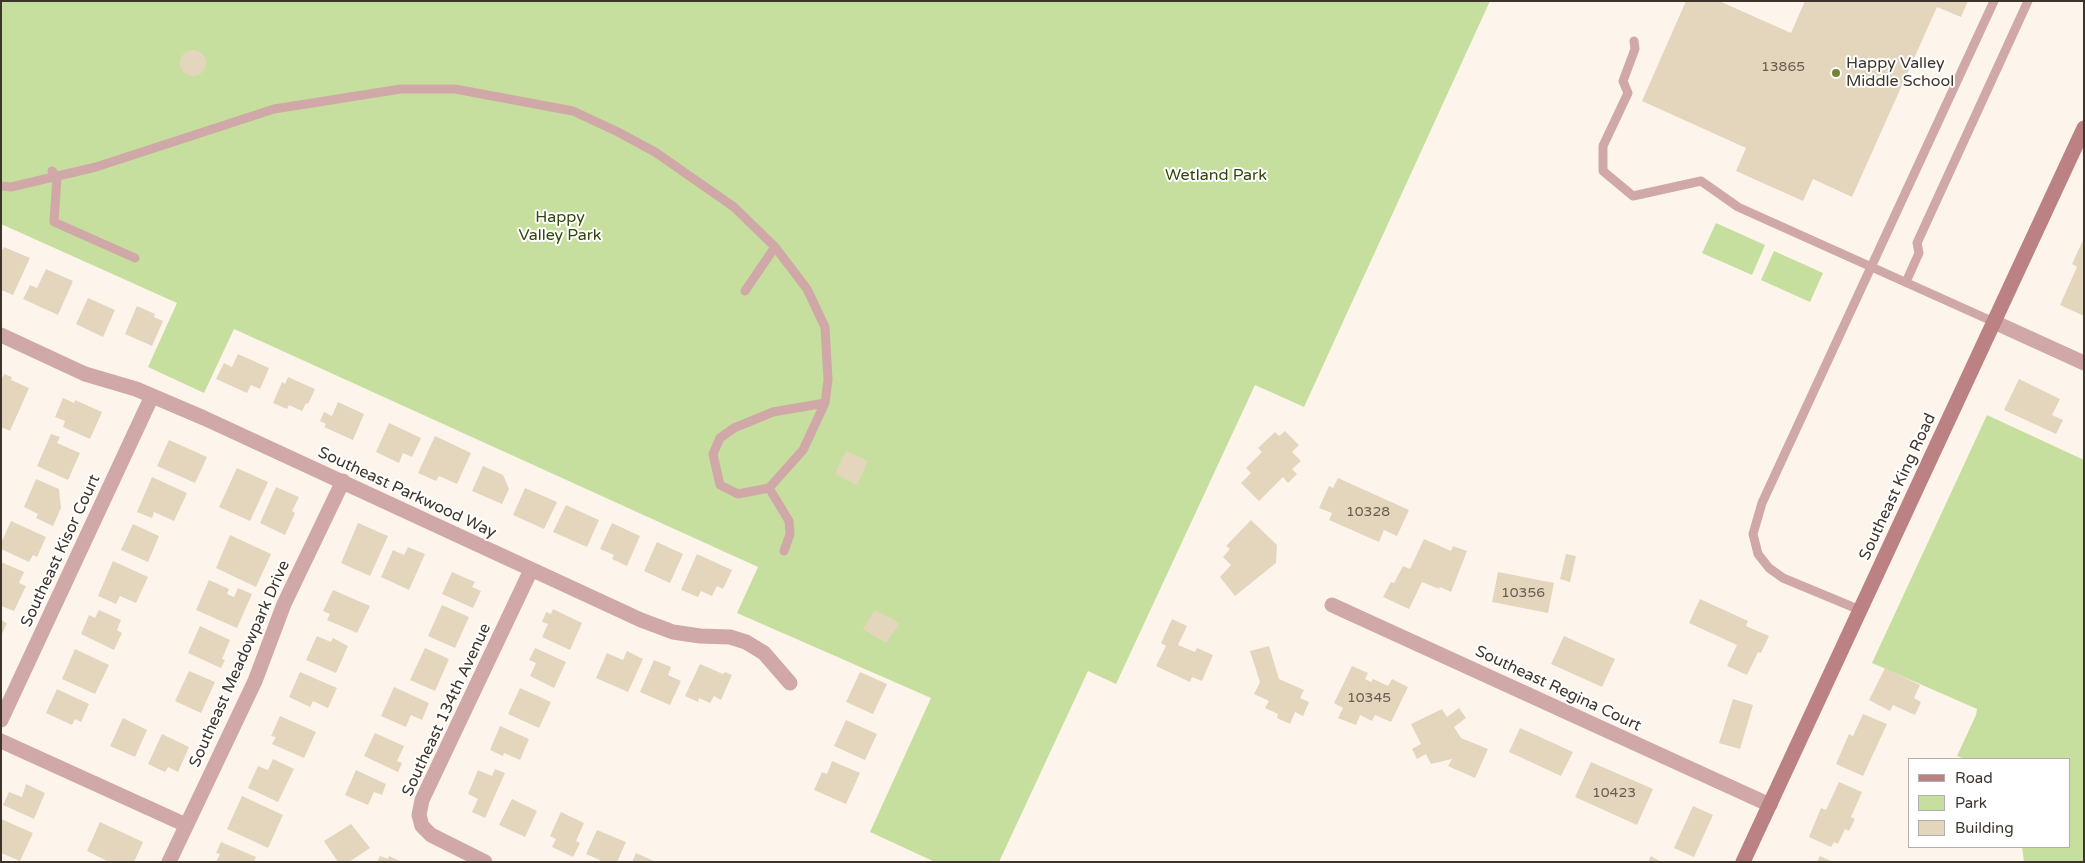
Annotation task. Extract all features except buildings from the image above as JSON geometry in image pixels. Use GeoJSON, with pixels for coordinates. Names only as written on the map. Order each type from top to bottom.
{"type":"FeatureCollection","features":[{"type":"Feature","properties":{"kind":"main road","name":"Southeast King Road"},"geometry":{"type":"LineString","coordinates":[[1743,862],[2084,128]]}},
{"type":"Feature","properties":{"kind":"street"},"geometry":{"type":"LineString","coordinates":[[1994,322],[2084,363]]}},
{"type":"Feature","properties":{"kind":"street","name":"Southeast Parkwood Way"},"geometry":{"type":"LineString","coordinates":[[1,335],[85,374],[116,382],[152,396],[641,620],[673,632],[700,636],[730,636],[746,642],[764,652],[790,683]]}},
{"type":"Feature","properties":{"kind":"street","name":"Southeast Kisor Court"},"geometry":{"type":"LineString","coordinates":[[1,720],[152,396]]}},
{"type":"Feature","properties":{"kind":"street","name":"Southeast Meadowpark Drive"},"geometry":{"type":"LineString","coordinates":[[169,862],[255,680],[284,604],[343,482]]}},
{"type":"Feature","properties":{"kind":"street","name":"Southeast 134th Avenue"},"geometry":{"type":"LineString","coordinates":[[486,862],[431,835],[422,826],[419,815],[422,800],[531,570]]}},
{"type":"Feature","properties":{"kind":"street","name":"Southeast Regina Court"},"geometry":{"type":"LineString","coordinates":[[1332,605],[1770,805]]}},
{"type":"Feature","properties":{"kind":"street"},"geometry":{"type":"LineString","coordinates":[[1,741],[186,825]]}},
{"type":"Feature","properties":{"kind":"lane"},"geometry":{"type":"LineString","coordinates":[[1860,610],[1783,578],[1769,568],[1758,554],[1752,534],[1762,503],[1994,1]]}},
{"type":"Feature","properties":{"kind":"lane"},"geometry":{"type":"LineString","coordinates":[[1906,282],[1919,253],[1917,243],[2028,1]]}},
{"type":"Feature","properties":{"kind":"lane"},"geometry":{"type":"LineString","coordinates":[[1634,41],[1635,49],[1623,81],[1628,93],[1603,146],[1602,172],[1633,196],[1702,180],[1738,208],[1994,322]]}},
{"type":"Feature","properties":{"kind":"lane"},"geometry":{"type":"LineString","coordinates":[[1,186],[11,187],[54,174],[96,168],[274,109],[400,89],[455,90],[573,112],[618,132],[655,152],[734,208],[775,247],[807,289],[825,327],[828,380],[825,403],[803,450],[769,488],[738,494],[720,485],[713,454],[720,438],[734,428],[773,412],[825,403]]}},
{"type":"Feature","properties":{"kind":"lane"},"geometry":{"type":"LineString","coordinates":[[54,174],[54,222],[135,258]]}},
{"type":"Feature","properties":{"kind":"lane"},"geometry":{"type":"LineString","coordinates":[[744,291],[775,247]]}},
{"type":"Feature","properties":{"kind":"lane"},"geometry":{"type":"LineString","coordinates":[[769,488],[789,521],[790,534],[784,551]]}},
{"type":"Feature","properties":{"kind":"green space","name":"Happy Valley Park"},"geometry":{"type":"Polygon","coordinates":[[[1,1],[1490,1],[1304,407],[1255,385],[1116,684],[1088,671],[999,862],[935,862],[870,832],[931,698],[737,613],[758,567],[234,329],[204,393],[148,367],[177,303],[1,224],[1,1]]]}},
{"type":"Feature","properties":{"kind":"green space"},"geometry":{"type":"Polygon","coordinates":[[[1716,223],[1765,245],[1752,275],[1702,253],[1716,223]]]}},
{"type":"Feature","properties":{"kind":"green space"},"geometry":{"type":"Polygon","coordinates":[[[1774,251],[1823,273],[1810,302],[1761,280],[1774,251]]]}},
{"type":"Feature","properties":{"kind":"green space"},"geometry":{"type":"Polygon","coordinates":[[[1987,415],[2084,460],[2084,862],[2024,862],[2022,848],[2070,848],[2070,758],[1962,758],[1957,756],[1977,709],[1872,663],[1987,415]]]}},
{"type":"Feature","properties":{"kind":"place","name":"Happy Valley Middle School"},"geometry":{"type":"Point","coordinates":[1836,73]}},
{"type":"Feature","properties":{"kind":"park label","name":"Wetland Park"},"geometry":{"type":"Point","coordinates":[1216,176]}}]}
